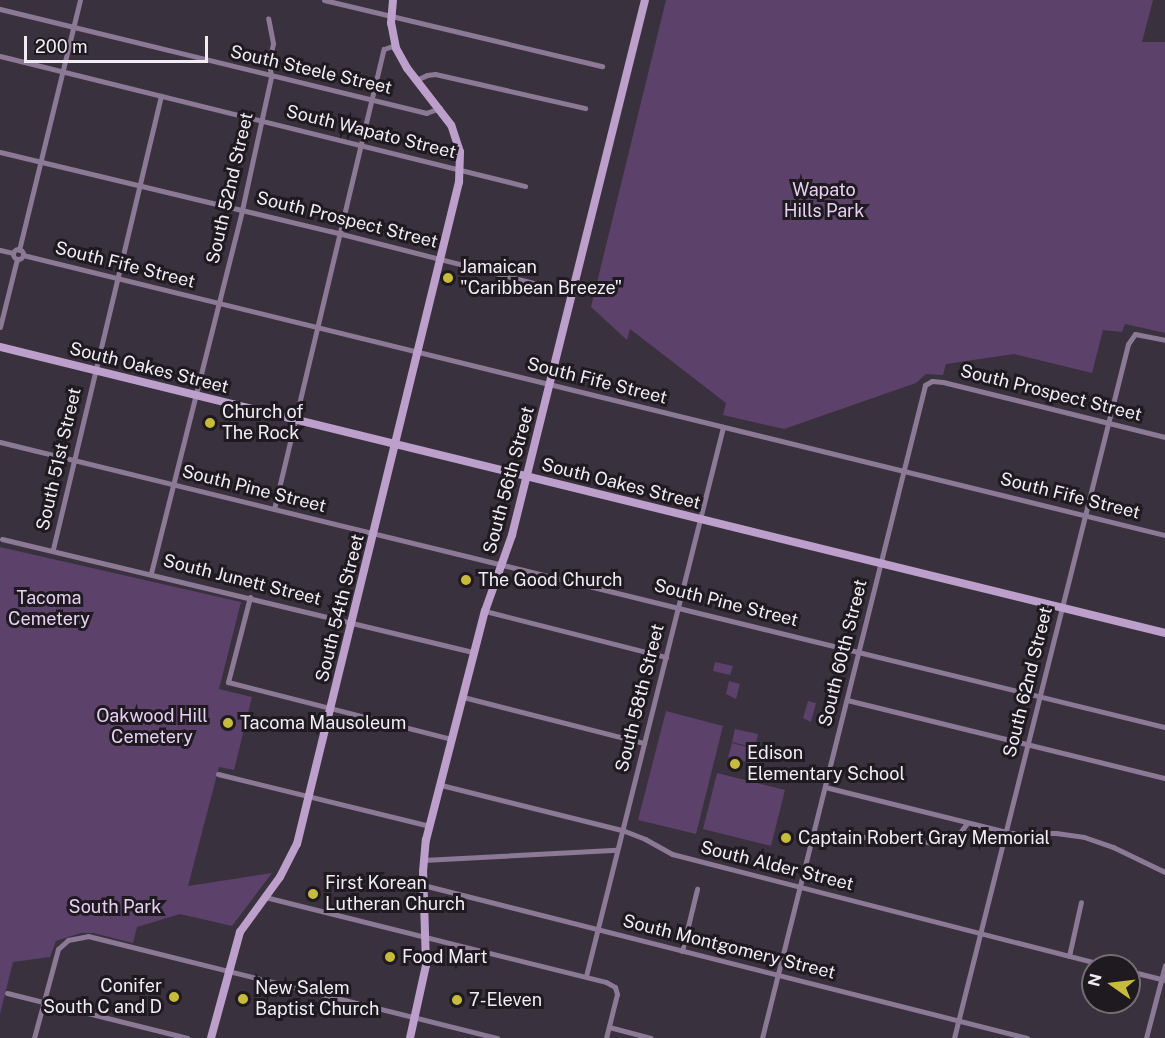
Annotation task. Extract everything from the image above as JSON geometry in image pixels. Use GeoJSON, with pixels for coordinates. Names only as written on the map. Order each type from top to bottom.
{"type":"FeatureCollection","features":[{"type":"Feature","properties":{"kind":"street"},"geometry":{"type":"LineString","coordinates":[[0,327],[16,254],[80,0]]}},
{"type":"Feature","properties":{"kind":"street"},"geometry":{"type":"LineString","coordinates":[[324,0],[602,66]]}},
{"type":"Feature","properties":{"kind":"street"},"geometry":{"type":"LineString","coordinates":[[393,0],[390,17],[395,45],[416,80],[440,108],[455,133],[460,152],[461,170]]}},
{"type":"Feature","properties":{"kind":"street","name":"South 56th Street"},"geometry":{"type":"LineString","coordinates":[[410,1038],[426,965],[423,860],[429,826],[484,611],[502,565],[526,476],[645,0]]}},
{"type":"Feature","properties":{"kind":"street","name":"South Steele Street"},"geometry":{"type":"LineString","coordinates":[[0,9],[426,113],[440,108]]}},
{"type":"Feature","properties":{"kind":"street","name":"South 52nd Street"},"geometry":{"type":"LineString","coordinates":[[151,573],[242,210],[272,77],[269,61],[273,44],[268,18]]}},
{"type":"Feature","properties":{"kind":"street"},"geometry":{"type":"LineString","coordinates":[[274,509],[384,49],[395,45]]}},
{"type":"Feature","properties":{"kind":"street","name":"South Wapato Street"},"geometry":{"type":"LineString","coordinates":[[0,56],[525,186]]}},
{"type":"Feature","properties":{"kind":"street","name":"South Steele Street"},"geometry":{"type":"LineString","coordinates":[[416,80],[433,74],[585,108]]}},
{"type":"Feature","properties":{"kind":"street","name":"South 51st Street"},"geometry":{"type":"LineString","coordinates":[[53,549],[162,96]]}},
{"type":"Feature","properties":{"kind":"street","name":"South Prospect Street"},"geometry":{"type":"LineString","coordinates":[[0,152],[546,286]]}},
{"type":"Feature","properties":{"kind":"street","name":"South 54th Street"},"geometry":{"type":"LineString","coordinates":[[211,1038],[240,932],[291,860],[331,709],[461,170]]}},
{"type":"Feature","properties":{"kind":"street"},"geometry":{"type":"LineString","coordinates":[[0,250],[16,254]]}},
{"type":"Feature","properties":{"kind":"street","name":"South Fife Street"},"geometry":{"type":"LineString","coordinates":[[16,254],[1165,535]]}},
{"type":"Feature","properties":{"kind":"street","name":"South 62nd Street"},"geometry":{"type":"LineString","coordinates":[[954,1038],[1128,344],[1134,334],[1165,340]]}},
{"type":"Feature","properties":{"kind":"street","name":"South Oakes Street"},"geometry":{"type":"LineString","coordinates":[[0,347],[1165,633]]}},
{"type":"Feature","properties":{"kind":"street","name":"South Prospect Street"},"geometry":{"type":"LineString","coordinates":[[929,382],[943,382],[1165,437]]}},
{"type":"Feature","properties":{"kind":"street","name":"South 60th Street"},"geometry":{"type":"LineString","coordinates":[[762,1038],[924,389],[929,382]]}},
{"type":"Feature","properties":{"kind":"street","name":"South 58th Street"},"geometry":{"type":"LineString","coordinates":[[586,976],[723,427]]}},
{"type":"Feature","properties":{"kind":"street","name":"South Pine Street"},"geometry":{"type":"LineString","coordinates":[[0,442],[1165,727]]}},
{"type":"Feature","properties":{"kind":"street","name":"South Junett Street"},"geometry":{"type":"LineString","coordinates":[[2,539],[53,549],[473,652]]}},
{"type":"Feature","properties":{"kind":"street"},"geometry":{"type":"LineString","coordinates":[[250,597],[228,682],[452,739]]}},
{"type":"Feature","properties":{"kind":"street"},"geometry":{"type":"LineString","coordinates":[[484,611],[666,657]]}},
{"type":"Feature","properties":{"kind":"street"},"geometry":{"type":"LineString","coordinates":[[463,697],[644,743]]}},
{"type":"Feature","properties":{"kind":"street"},"geometry":{"type":"LineString","coordinates":[[847,700],[1165,778]]}},
{"type":"Feature","properties":{"kind":"street"},"geometry":{"type":"LineString","coordinates":[[218,774],[429,826]]}},
{"type":"Feature","properties":{"kind":"street","name":"South Alder Street"},"geometry":{"type":"LineString","coordinates":[[441,785],[622,830],[645,839],[672,854],[1081,959]]}},
{"type":"Feature","properties":{"kind":"street"},"geometry":{"type":"LineString","coordinates":[[825,787],[1006,832],[1056,833],[1084,837],[1113,847],[1165,872]]}},
{"type":"Feature","properties":{"kind":"street"},"geometry":{"type":"LineString","coordinates":[[812,840],[866,837],[938,843],[959,834],[967,823]]}},
{"type":"Feature","properties":{"kind":"street"},"geometry":{"type":"LineString","coordinates":[[423,860],[617,850]]}},
{"type":"Feature","properties":{"kind":"street","name":"South Montgomery Street"},"geometry":{"type":"LineString","coordinates":[[423,885],[1027,1038]]}},
{"type":"Feature","properties":{"kind":"street"},"geometry":{"type":"LineString","coordinates":[[682,951],[697,889]]}},
{"type":"Feature","properties":{"kind":"street"},"geometry":{"type":"LineString","coordinates":[[265,897],[586,976],[615,987],[617,997],[606,1038]]}},
{"type":"Feature","properties":{"kind":"street"},"geometry":{"type":"LineString","coordinates":[[1069,956],[1081,902]]}},
{"type":"Feature","properties":{"kind":"street"},"geometry":{"type":"LineString","coordinates":[[34,1038],[56,954],[68,940],[88,936],[498,1038]]}},
{"type":"Feature","properties":{"kind":"street"},"geometry":{"type":"LineString","coordinates":[[1146,1038],[1163,980],[1165,964]]}},
{"type":"Feature","properties":{"kind":"street"},"geometry":{"type":"LineString","coordinates":[[1141,974],[1163,980]]}},
{"type":"Feature","properties":{"kind":"street"},"geometry":{"type":"LineString","coordinates":[[7,993],[187,1038]]}},
{"type":"Feature","properties":{"kind":"street"},"geometry":{"type":"LineString","coordinates":[[609,1027],[651,1038]]}},
{"type":"Feature","properties":{"kind":"green space","name":"Wapato Hills Park"},"geometry":{"type":"Polygon","coordinates":[[[666,0],[1153,0],[1142,42],[1165,42],[1165,333],[1125,324],[1122,332],[1103,330],[1092,373],[1014,354],[946,364],[943,375],[926,374],[916,383],[784,429],[723,415],[726,403],[630,329],[627,340],[591,307],[666,0]]]}},
{"type":"Feature","properties":{"kind":"green space"},"geometry":{"type":"Polygon","coordinates":[[[0,547],[241,602],[219,689],[252,697],[234,770],[219,767],[188,886],[272,873],[232,926],[180,914],[137,927],[133,943],[93,933],[81,933],[56,941],[50,957],[13,962],[0,1014],[0,547]]]}},
{"type":"Feature","properties":{"kind":"green space"},"geometry":{"type":"Polygon","coordinates":[[[715,662],[733,666],[730,675],[713,671],[715,662]]]}},
{"type":"Feature","properties":{"kind":"green space"},"geometry":{"type":"Polygon","coordinates":[[[729,681],[740,684],[736,699],[726,694],[729,681]]]}},
{"type":"Feature","properties":{"kind":"green space"},"geometry":{"type":"Polygon","coordinates":[[[808,701],[816,703],[811,722],[803,718],[808,701]]]}},
{"type":"Feature","properties":{"kind":"green space"},"geometry":{"type":"Polygon","coordinates":[[[666,711],[723,726],[696,834],[638,820],[666,711]]]}},
{"type":"Feature","properties":{"kind":"green space"},"geometry":{"type":"Polygon","coordinates":[[[735,729],[758,734],[755,748],[732,742],[735,729]]]}},
{"type":"Feature","properties":{"kind":"green space"},"geometry":{"type":"Polygon","coordinates":[[[732,743],[755,749],[751,763],[728,757],[732,743]]]}},
{"type":"Feature","properties":{"kind":"green space"},"geometry":{"type":"Polygon","coordinates":[[[717,773],[785,790],[771,846],[703,829],[717,773]]]}},
{"type":"Feature","properties":{"kind":"place","name":"Jamaican \"Caribbean Breeze\""},"geometry":{"type":"Point","coordinates":[448,278]}},
{"type":"Feature","properties":{"kind":"place","name":"Church of The Rock"},"geometry":{"type":"Point","coordinates":[210,423]}},
{"type":"Feature","properties":{"kind":"place","name":"The Good Church"},"geometry":{"type":"Point","coordinates":[466,580]}},
{"type":"Feature","properties":{"kind":"place","name":"Tacoma Mausoleum"},"geometry":{"type":"Point","coordinates":[228,723]}},
{"type":"Feature","properties":{"kind":"place","name":"Edison Elementary School"},"geometry":{"type":"Point","coordinates":[735,764]}},
{"type":"Feature","properties":{"kind":"place","name":"Captain Robert Gray Memorial"},"geometry":{"type":"Point","coordinates":[786,838]}},
{"type":"Feature","properties":{"kind":"place","name":"First Korean Lutheran Church"},"geometry":{"type":"Point","coordinates":[313,894]}},
{"type":"Feature","properties":{"kind":"place","name":"Food Mart"},"geometry":{"type":"Point","coordinates":[390,957]}},
{"type":"Feature","properties":{"kind":"place","name":"Conifer South C and D"},"geometry":{"type":"Point","coordinates":[174,997]}},
{"type":"Feature","properties":{"kind":"place","name":"New Salem Baptist Church"},"geometry":{"type":"Point","coordinates":[243,999]}},
{"type":"Feature","properties":{"kind":"place","name":"7-Eleven"},"geometry":{"type":"Point","coordinates":[457,1000]}},
{"type":"Feature","properties":{"kind":"park label","name":"Tacoma Cemetery"},"geometry":{"type":"Point","coordinates":[49,609]}},
{"type":"Feature","properties":{"kind":"park label","name":"Oakwood Hill Cemetery"},"geometry":{"type":"Point","coordinates":[152,727]}},
{"type":"Feature","properties":{"kind":"park label","name":"South Park"},"geometry":{"type":"Point","coordinates":[115,907]}}]}
